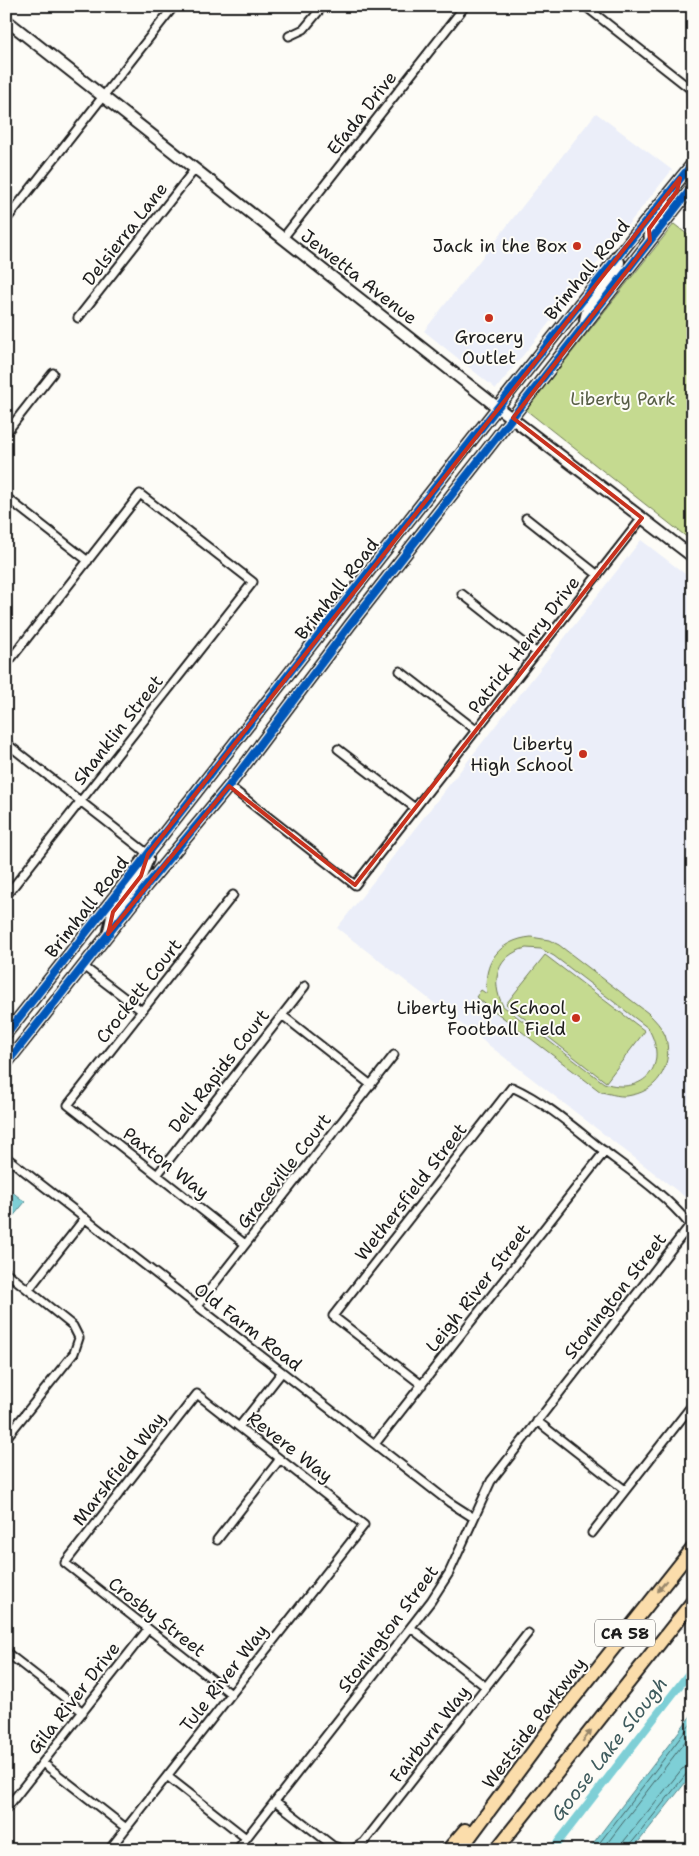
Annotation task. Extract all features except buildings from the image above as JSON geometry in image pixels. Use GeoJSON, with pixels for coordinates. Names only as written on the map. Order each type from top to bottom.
{"type":"FeatureCollection","features":[{"type":"Feature","properties":{"kind":"highway","name":"Westside Parkway"},"geometry":{"type":"LineString","coordinates":[[460,1850],[558,1718],[693,1548]]}},
{"type":"Feature","properties":{"kind":"highway","name":"CA 58"},"geometry":{"type":"LineString","coordinates":[[496,1850],[693,1601]]}},
{"type":"Feature","properties":{"kind":"highway"},"geometry":{"type":"LineString","coordinates":[[448,1850],[558,1718]]}},
{"type":"Feature","properties":{"kind":"highway"},"geometry":{"type":"LineString","coordinates":[[505,1850],[557,1774]]}},
{"type":"Feature","properties":{"kind":"street"},"geometry":{"type":"LineString","coordinates":[[6,220],[174,6]]}},
{"type":"Feature","properties":{"kind":"street"},"geometry":{"type":"LineString","coordinates":[[289,36],[304,29],[323,6]]}},
{"type":"Feature","properties":{"kind":"street","name":"Efada Drive"},"geometry":{"type":"LineString","coordinates":[[283,238],[465,6]]}},
{"type":"Feature","properties":{"kind":"street"},"geometry":{"type":"LineString","coordinates":[[585,6],[693,91]]}},
{"type":"Feature","properties":{"kind":"street","name":"Jewetta Avenue"},"geometry":{"type":"LineString","coordinates":[[6,20],[497,407],[693,557]]}},
{"type":"Feature","properties":{"kind":"street","name":"Brimhall Road"},"geometry":{"type":"LineString","coordinates":[[6,1034],[497,407],[693,163]]}},
{"type":"Feature","properties":{"kind":"street","name":"Delsierra Lane"},"geometry":{"type":"LineString","coordinates":[[78,318],[195,168]]}},
{"type":"Feature","properties":{"kind":"street"},"geometry":{"type":"LineString","coordinates":[[650,241],[649,229],[677,191],[680,178]]}},
{"type":"Feature","properties":{"kind":"street","name":"Brimhall Road"},"geometry":{"type":"LineString","coordinates":[[6,1064],[108,934],[229,786],[350,625],[693,186]]}},
{"type":"Feature","properties":{"kind":"street"},"geometry":{"type":"LineString","coordinates":[[583,326],[588,308],[618,269],[619,262],[617,256]]}},
{"type":"Feature","properties":{"kind":"street"},"geometry":{"type":"LineString","coordinates":[[6,433],[53,373]]}},
{"type":"Feature","properties":{"kind":"street","name":"Shanklin Street"},"geometry":{"type":"LineString","coordinates":[[6,896],[253,582],[140,494],[88,561]]}},
{"type":"Feature","properties":{"kind":"street"},"geometry":{"type":"LineString","coordinates":[[6,497],[88,561],[6,665]]}},
{"type":"Feature","properties":{"kind":"street"},"geometry":{"type":"LineString","coordinates":[[526,518],[598,575]]}},
{"type":"Feature","properties":{"kind":"street","name":"Patrick Henry Drive"},"geometry":{"type":"LineString","coordinates":[[229,786],[355,885],[642,518]]}},
{"type":"Feature","properties":{"kind":"street"},"geometry":{"type":"LineString","coordinates":[[462,594],[537,653]]}},
{"type":"Feature","properties":{"kind":"street"},"geometry":{"type":"LineString","coordinates":[[400,671],[476,730]]}},
{"type":"Feature","properties":{"kind":"street"},"geometry":{"type":"LineString","coordinates":[[6,743],[148,854],[147,863],[141,876],[113,912],[108,934]]}},
{"type":"Feature","properties":{"kind":"street"},"geometry":{"type":"LineString","coordinates":[[338,748],[415,808]]}},
{"type":"Feature","properties":{"kind":"street","name":"Crockett Court"},"geometry":{"type":"LineString","coordinates":[[68,1105],[233,895]]}},
{"type":"Feature","properties":{"kind":"street"},"geometry":{"type":"LineString","coordinates":[[83,966],[142,1011]]}},
{"type":"Feature","properties":{"kind":"street","name":"Dell Rapids Court"},"geometry":{"type":"LineString","coordinates":[[157,1175],[305,986]]}},
{"type":"Feature","properties":{"kind":"street"},"geometry":{"type":"LineString","coordinates":[[282,1015],[371,1085]]}},
{"type":"Feature","properties":{"kind":"street","name":"Graceville Court"},"geometry":{"type":"LineString","coordinates":[[197,1306],[394,1055]]}},
{"type":"Feature","properties":{"kind":"street","name":"Wethersfield Street"},"geometry":{"type":"LineString","coordinates":[[422,1385],[333,1316],[512,1087],[543,1104],[605,1151]]}},
{"type":"Feature","properties":{"kind":"street","name":"Paxton Way"},"geometry":{"type":"LineString","coordinates":[[68,1105],[246,1244]]}},
{"type":"Feature","properties":{"kind":"street","name":"Stonington Street"},"geometry":{"type":"LineString","coordinates":[[237,1850],[441,1588],[492,1480],[690,1225],[666,1199],[605,1151]]}},
{"type":"Feature","properties":{"kind":"street","name":"Leigh River Street"},"geometry":{"type":"LineString","coordinates":[[375,1444],[605,1151]]}},
{"type":"Feature","properties":{"kind":"street","name":"Old Farm Road"},"geometry":{"type":"LineString","coordinates":[[6,1157],[449,1502],[474,1518]]}},
{"type":"Feature","properties":{"kind":"street"},"geometry":{"type":"LineString","coordinates":[[29,1289],[84,1218]]}},
{"type":"Feature","properties":{"kind":"street"},"geometry":{"type":"LineString","coordinates":[[6,1272],[73,1326],[79,1338],[74,1353],[6,1438]]}},
{"type":"Feature","properties":{"kind":"street"},"geometry":{"type":"LineString","coordinates":[[239,1427],[282,1372]]}},
{"type":"Feature","properties":{"kind":"street","name":"Revere Way"},"geometry":{"type":"LineString","coordinates":[[197,1394],[364,1524]]}},
{"type":"Feature","properties":{"kind":"street","name":"Marshfield Way"},"geometry":{"type":"LineString","coordinates":[[65,1563],[197,1394]]}},
{"type":"Feature","properties":{"kind":"street"},"geometry":{"type":"LineString","coordinates":[[592,1533],[693,1404]]}},
{"type":"Feature","properties":{"kind":"street"},"geometry":{"type":"LineString","coordinates":[[536,1421],[625,1490]]}},
{"type":"Feature","properties":{"kind":"street"},"geometry":{"type":"LineString","coordinates":[[217,1540],[280,1459]]}},
{"type":"Feature","properties":{"kind":"street","name":"Tule River Way"},"geometry":{"type":"LineString","coordinates":[[109,1850],[364,1524]]}},
{"type":"Feature","properties":{"kind":"street","name":"Crosby Street"},"geometry":{"type":"LineString","coordinates":[[65,1563],[231,1694]]}},
{"type":"Feature","properties":{"kind":"street","name":"Gila River Drive"},"geometry":{"type":"LineString","coordinates":[[6,1809],[148,1628]]}},
{"type":"Feature","properties":{"kind":"street"},"geometry":{"type":"LineString","coordinates":[[410,1628],[486,1687]]}},
{"type":"Feature","properties":{"kind":"street","name":"Fairburn Way"},"geometry":{"type":"LineString","coordinates":[[352,1850],[364,1842],[528,1632]]}},
{"type":"Feature","properties":{"kind":"street"},"geometry":{"type":"LineString","coordinates":[[6,1652],[82,1712]]}},
{"type":"Feature","properties":{"kind":"street"},"geometry":{"type":"LineString","coordinates":[[43,1762],[126,1828]]}},
{"type":"Feature","properties":{"kind":"street"},"geometry":{"type":"LineString","coordinates":[[167,1776],[246,1838]]}},
{"type":"Feature","properties":{"kind":"street"},"geometry":{"type":"LineString","coordinates":[[275,1801],[333,1846],[346,1850]]}},
{"type":"Feature","properties":{"kind":"highlighted area"},"geometry":{"type":"Polygon","coordinates":[[[680,178],[677,191],[649,229],[650,241],[513,418],[642,518],[355,885],[229,786],[108,934],[113,912],[141,876],[148,854],[680,178]]]}},
{"type":"Feature","properties":{"kind":"shaded area"},"geometry":{"type":"Polygon","coordinates":[[[596,113],[672,170],[496,389],[424,331],[596,113]]]}},
{"type":"Feature","properties":{"kind":"shaded area","name":"Liberty High School"},"geometry":{"type":"Polygon","coordinates":[[[641,540],[693,580],[693,1203],[337,928],[641,540]]]}},
{"type":"Feature","properties":{"kind":"green space","name":"Liberty Park"},"geometry":{"type":"Polygon","coordinates":[[[674,224],[693,239],[693,542],[526,410],[674,224]]]}},
{"type":"Feature","properties":{"kind":"green space"},"geometry":{"type":"Polygon","coordinates":[[[531,937],[549,940],[559,945],[648,1013],[662,1029],[667,1045],[668,1055],[666,1064],[657,1081],[642,1092],[628,1096],[601,1092],[476,997],[481,990],[487,994],[487,972],[496,955],[502,948],[520,939],[531,937]],[[526,948],[516,951],[508,956],[503,963],[499,970],[497,987],[503,1006],[604,1083],[618,1086],[631,1085],[641,1081],[649,1074],[654,1065],[656,1054],[654,1042],[648,1028],[554,956],[541,949],[526,948]]]}},
{"type":"Feature","properties":{"kind":"green space","name":"Liberty High School Football Field"},"geometry":{"type":"Polygon","coordinates":[[[545,955],[645,1031],[606,1082],[506,1004],[545,955]]]}},
{"type":"Feature","properties":{"kind":"water"},"geometry":{"type":"Polygon","coordinates":[[[6,1187],[25,1202],[6,1225],[6,1187]]]}},
{"type":"Feature","properties":{"kind":"water"},"geometry":{"type":"Polygon","coordinates":[[[693,1713],[693,1773],[632,1850],[588,1850],[693,1713]]]}},
{"type":"Feature","properties":{"kind":"waterway","name":"Goose Lake Slough"},"geometry":{"type":"LineString","coordinates":[[552,1850],[693,1668]]}},
{"type":"Feature","properties":{"kind":"cycle path"},"geometry":{"type":"LineString","coordinates":[[6,1034],[434,488],[693,163]]}},
{"type":"Feature","properties":{"kind":"cycle path"},"geometry":{"type":"LineString","coordinates":[[6,1064],[147,885],[229,786],[350,625],[693,186]]}},
{"type":"Feature","properties":{"kind":"place","name":"Jack in the Box"},"geometry":{"type":"Point","coordinates":[577,246]}},
{"type":"Feature","properties":{"kind":"place","name":"Grocery Outlet"},"geometry":{"type":"Point","coordinates":[489,318]}},
{"type":"Feature","properties":{"kind":"place","name":"Liberty High School"},"geometry":{"type":"Point","coordinates":[583,754]}},
{"type":"Feature","properties":{"kind":"place","name":"Liberty High School Football Field"},"geometry":{"type":"Point","coordinates":[576,1018]}}]}
